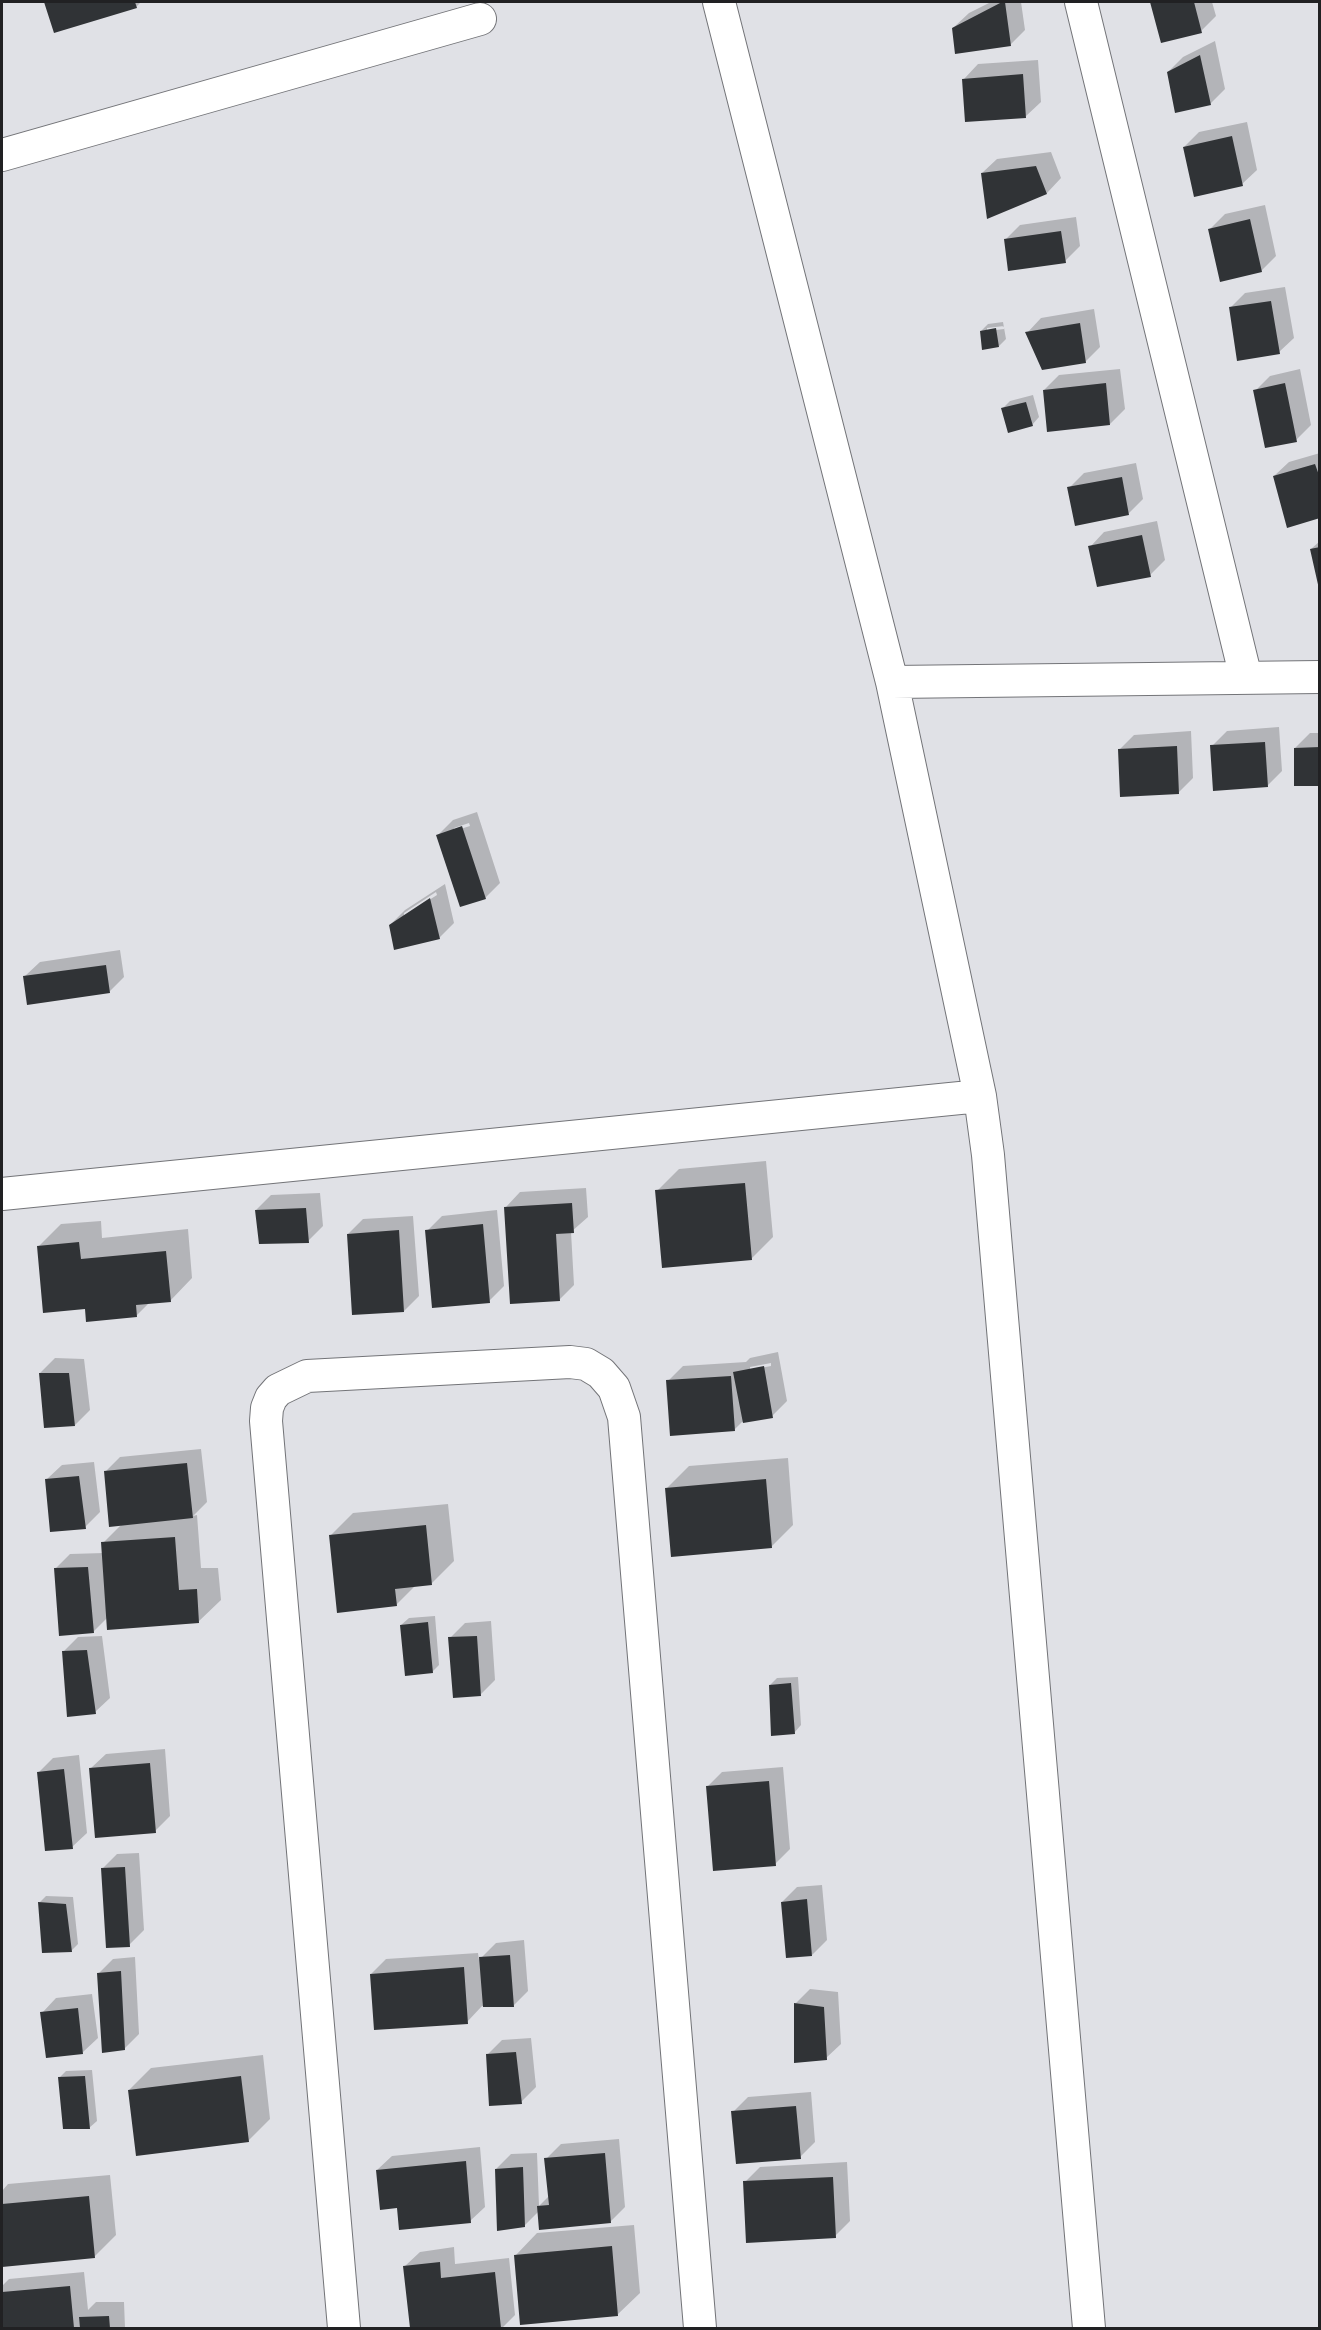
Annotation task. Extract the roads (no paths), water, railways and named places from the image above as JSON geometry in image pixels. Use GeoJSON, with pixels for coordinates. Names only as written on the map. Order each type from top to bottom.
{"type":"FeatureCollection","features":[{"type":"Feature","properties":{"kind":"street"},"geometry":{"type":"LineString","coordinates":[[719,2],[892,682],[980,1096],[988,1155],[1089,2328]]}},
{"type":"Feature","properties":{"kind":"street"},"geometry":{"type":"LineString","coordinates":[[1081,2],[1246,678]]}},
{"type":"Feature","properties":{"kind":"street"},"geometry":{"type":"LineString","coordinates":[[2,155],[480,19]]}},
{"type":"Feature","properties":{"kind":"street"},"geometry":{"type":"LineString","coordinates":[[892,682],[1320,677]]}},
{"type":"Feature","properties":{"kind":"street"},"geometry":{"type":"LineString","coordinates":[[2,1194],[980,1096]]}},
{"type":"Feature","properties":{"kind":"street"},"geometry":{"type":"LineString","coordinates":[[344,2328],[268,1445],[267,1408],[271,1398],[278,1390],[307,1376],[570,1362],[586,1364],[601,1373],[615,1388],[624,1417],[700,2328]]}}]}
